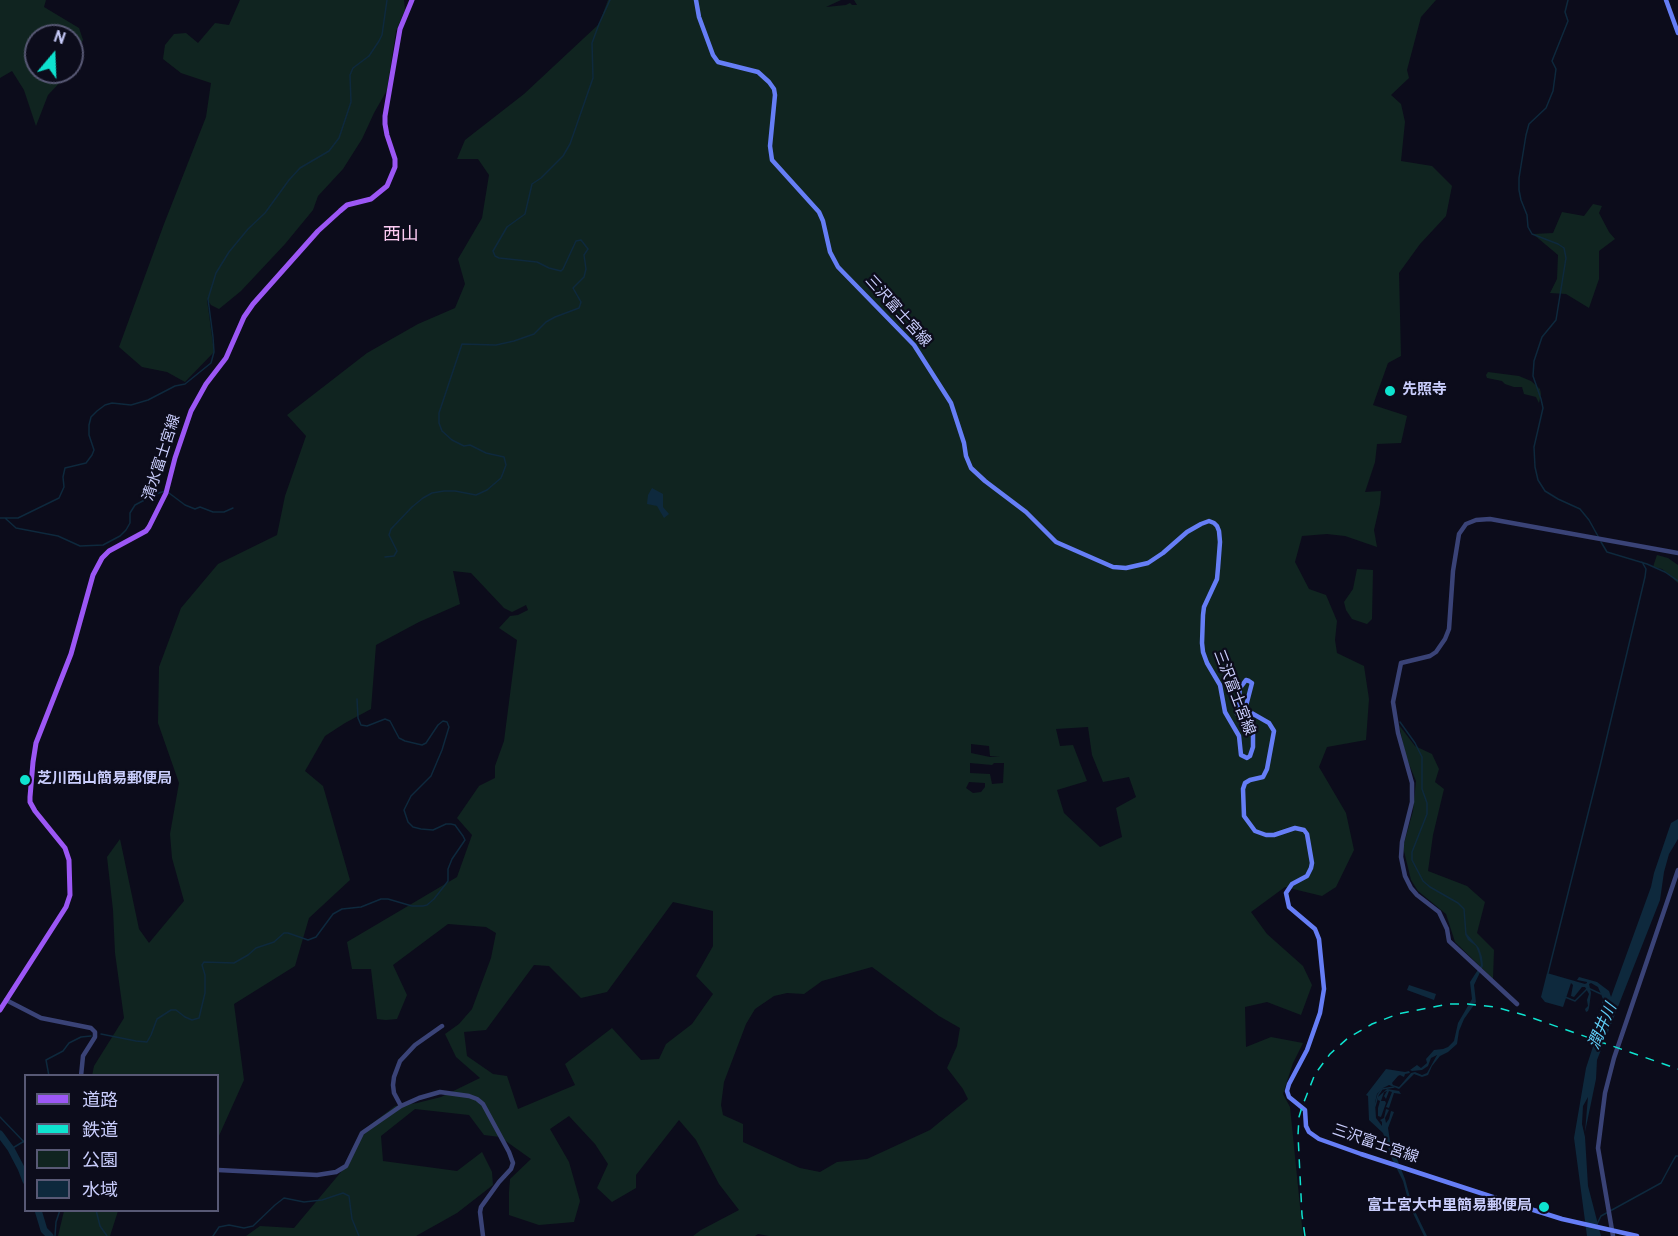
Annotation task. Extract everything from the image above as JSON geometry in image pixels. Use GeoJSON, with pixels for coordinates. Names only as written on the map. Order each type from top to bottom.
{"type":"FeatureCollection","features":[{"type":"Feature","properties":{"kind":"main road","name":"清水富士宮線"},"geometry":{"type":"LineString","coordinates":[[0,1010],[66,907],[70,891],[69,860],[65,848],[30,802],[33,762],[36,743],[71,654],[94,571],[109,551],[146,531],[167,492],[175,458],[191,411],[206,384],[226,358],[249,310],[318,231],[347,205],[371,199],[387,186],[393,173],[395,159],[387,135],[385,116],[400,29],[412,0]]}},
{"type":"Feature","properties":{"kind":"main road","name":"三沢富士宮線"},"geometry":{"type":"LineString","coordinates":[[696,0],[699,17],[718,62],[758,72],[774,88],[770,146],[772,160],[824,220],[830,252],[838,267],[914,345],[951,403],[966,456],[972,468],[985,481],[1026,512],[1056,542],[1113,567],[1126,568],[1148,563],[1187,532],[1201,524],[1209,521],[1217,526],[1220,542],[1218,568],[1216,579],[1204,607],[1203,652],[1220,685],[1225,712],[1239,736],[1240,755],[1247,758],[1251,756],[1253,747],[1253,734],[1250,727],[1237,714],[1240,688],[1246,680],[1252,683],[1246,706],[1248,711],[1269,723],[1274,731],[1268,770],[1263,777],[1245,783],[1243,789],[1244,816],[1255,831],[1266,835],[1274,836],[1295,828],[1304,830],[1307,834],[1312,863],[1310,873],[1288,888],[1286,893],[1289,907],[1311,924],[1319,939],[1324,996],[1306,1050],[1287,1091],[1289,1097],[1305,1110],[1306,1126],[1312,1135],[1402,1169],[1551,1216],[1611,1232],[1637,1236]]}},
{"type":"Feature","properties":{"kind":"main road"},"geometry":{"type":"LineString","coordinates":[[1666,0],[1678,33]]}},
{"type":"Feature","properties":{"kind":"street"},"geometry":{"type":"LineString","coordinates":[[1517,1004],[1449,941],[1447,929],[1438,912],[1417,895],[1405,876],[1402,842],[1412,802],[1412,783],[1398,733],[1393,702],[1401,663],[1430,656],[1436,652],[1445,639],[1449,629],[1453,571],[1459,534],[1466,524],[1476,520],[1490,519],[1678,553]]}},
{"type":"Feature","properties":{"kind":"street"},"geometry":{"type":"LineString","coordinates":[[1611,1232],[1598,1148],[1606,1088],[1678,870]]}},
{"type":"Feature","properties":{"kind":"street"},"geometry":{"type":"LineString","coordinates":[[6,1000],[33,1014],[91,1028],[95,1032],[95,1037],[83,1056],[81,1074]]}},
{"type":"Feature","properties":{"kind":"street"},"geometry":{"type":"LineString","coordinates":[[401,1106],[394,1093],[393,1085],[400,1062],[415,1045],[442,1026]]}},
{"type":"Feature","properties":{"kind":"street"},"geometry":{"type":"LineString","coordinates":[[219,1170],[318,1175],[336,1172],[346,1166],[362,1133],[401,1106],[440,1092],[469,1096],[483,1104],[513,1163],[512,1169],[499,1182],[481,1208],[483,1236]]}},
{"type":"Feature","properties":{"kind":"green space"},"geometry":{"type":"Polygon","coordinates":[[[0,0],[46,0],[44,7],[72,24],[24,24],[24,84],[58,84],[48,95],[36,126],[24,90],[12,71],[0,78],[0,0]]]}},
{"type":"Feature","properties":{"kind":"green space"},"geometry":{"type":"Polygon","coordinates":[[[240,0],[404,0],[405,10],[396,31],[387,90],[362,139],[343,169],[318,196],[313,210],[241,291],[219,309],[211,305],[207,299],[214,352],[185,382],[167,372],[142,367],[119,347],[206,117],[211,83],[181,73],[163,59],[165,45],[174,34],[186,33],[198,43],[215,23],[229,25],[240,0]]]}},
{"type":"Feature","properties":{"kind":"green space"},"geometry":{"type":"Polygon","coordinates":[[[608,0],[841,0],[826,7],[850,3],[857,5],[854,0],[1436,0],[1421,17],[1407,70],[1409,78],[1391,95],[1401,104],[1405,122],[1401,161],[1432,166],[1452,186],[1446,216],[1420,244],[1399,273],[1401,356],[1388,363],[1373,405],[1407,416],[1401,443],[1377,444],[1375,462],[1365,492],[1381,491],[1374,530],[1377,547],[1345,536],[1327,534],[1302,536],[1295,562],[1309,589],[1326,595],[1337,621],[1335,640],[1337,653],[1364,666],[1369,699],[1366,740],[1327,747],[1319,767],[1346,813],[1354,850],[1336,887],[1322,896],[1285,887],[1251,912],[1267,934],[1303,966],[1312,985],[1301,1015],[1267,1002],[1245,1007],[1246,1047],[1271,1037],[1303,1043],[1293,1063],[1283,1094],[1290,1107],[1303,1236],[769,1236],[758,1234],[755,1236],[693,1236],[739,1210],[719,1184],[696,1140],[679,1120],[636,1175],[636,1188],[612,1202],[597,1188],[608,1164],[595,1144],[569,1116],[550,1129],[569,1162],[580,1201],[574,1222],[539,1225],[509,1215],[510,1179],[531,1159],[500,1137],[484,1135],[469,1115],[415,1109],[381,1136],[383,1161],[457,1171],[482,1152],[492,1172],[493,1185],[457,1213],[416,1236],[246,1236],[260,1226],[294,1228],[341,1172],[366,1128],[395,1106],[441,1097],[480,1078],[456,1057],[445,1034],[459,1024],[472,1009],[491,958],[496,933],[486,927],[448,924],[393,965],[407,995],[397,1019],[386,1020],[377,1019],[371,969],[352,969],[347,942],[457,877],[472,835],[457,818],[479,786],[495,778],[495,766],[504,741],[517,640],[499,628],[510,616],[528,610],[526,605],[512,612],[504,608],[471,573],[453,571],[460,604],[419,622],[376,645],[371,709],[325,736],[305,771],[323,786],[350,880],[309,918],[295,966],[234,1004],[244,1080],[219,1136],[219,1074],[92,1074],[94,1066],[124,1018],[115,953],[107,857],[120,839],[139,929],[149,943],[184,901],[172,858],[170,834],[179,783],[158,723],[159,667],[181,608],[218,564],[277,535],[285,496],[306,436],[287,415],[367,353],[418,324],[455,308],[465,284],[458,259],[482,218],[489,175],[478,159],[457,159],[465,140],[524,94],[599,24],[608,0]],[[1088,727],[1056,729],[1060,746],[1073,745],[1087,781],[1057,790],[1064,813],[1100,847],[1122,837],[1116,808],[1136,797],[1129,777],[1103,782],[1092,755],[1088,727]],[[971,744],[971,753],[990,757],[1000,757],[990,756],[989,746],[971,744]],[[970,763],[970,773],[990,774],[992,784],[1003,783],[1004,763],[992,765],[970,763]],[[969,782],[966,788],[973,793],[981,792],[985,787],[985,783],[969,782]],[[673,902],[607,992],[581,998],[549,966],[534,965],[486,1030],[464,1032],[467,1056],[493,1074],[507,1076],[518,1109],[575,1085],[565,1064],[612,1028],[641,1060],[659,1059],[666,1044],[692,1024],[713,994],[696,976],[713,946],[713,911],[673,902]],[[872,967],[822,981],[804,994],[787,993],[774,996],[755,1009],[746,1024],[724,1082],[721,1105],[723,1115],[743,1124],[743,1142],[800,1168],[820,1172],[837,1162],[867,1159],[930,1130],[968,1099],[947,1068],[957,1046],[960,1028],[939,1016],[872,967]]]}},
{"type":"Feature","properties":{"kind":"green space"},"geometry":{"type":"Polygon","coordinates":[[[1593,204],[1602,206],[1599,213],[1615,239],[1599,251],[1599,279],[1589,308],[1566,294],[1550,293],[1557,279],[1558,255],[1533,234],[1553,233],[1562,212],[1584,216],[1593,204]]]}},
{"type":"Feature","properties":{"kind":"green space"},"geometry":{"type":"Polygon","coordinates":[[[1488,372],[1519,376],[1531,381],[1540,389],[1539,403],[1536,397],[1524,394],[1522,387],[1514,387],[1502,381],[1487,378],[1488,372]]]}},
{"type":"Feature","properties":{"kind":"green space"},"geometry":{"type":"Polygon","coordinates":[[[1657,555],[1668,558],[1678,565],[1678,583],[1662,569],[1653,567],[1657,555]]]}},
{"type":"Feature","properties":{"kind":"green space"},"geometry":{"type":"Polygon","coordinates":[[[1357,569],[1373,570],[1372,619],[1367,624],[1352,619],[1344,602],[1353,589],[1357,569]]]}},
{"type":"Feature","properties":{"kind":"green space"},"geometry":{"type":"Polygon","coordinates":[[[1399,725],[1415,746],[1432,754],[1439,769],[1435,782],[1444,789],[1433,835],[1428,871],[1467,886],[1485,902],[1477,933],[1494,950],[1493,979],[1455,942],[1446,914],[1418,891],[1411,880],[1403,847],[1413,811],[1416,781],[1406,757],[1399,725]]]}},
{"type":"Feature","properties":{"kind":"green space"},"geometry":{"type":"Polygon","coordinates":[[[64,1212],[118,1212],[110,1236],[58,1236],[64,1212]]]}},
{"type":"Feature","properties":{"kind":"water"},"geometry":{"type":"Polygon","coordinates":[[[652,488],[663,494],[663,507],[669,514],[664,518],[657,506],[647,504],[652,488]]]}},
{"type":"Feature","properties":{"kind":"water","name":"潤井川"},"geometry":{"type":"Polygon","coordinates":[[[1678,819],[1678,839],[1669,854],[1660,900],[1597,1060],[1596,1079],[1585,1132],[1588,1097],[1583,1106],[1582,1124],[1588,1186],[1601,1236],[1587,1236],[1574,1138],[1586,1068],[1600,1025],[1598,1021],[1603,999],[1598,987],[1591,983],[1589,984],[1591,993],[1589,1008],[1586,1012],[1589,994],[1585,987],[1582,987],[1574,997],[1571,996],[1573,985],[1571,983],[1563,1007],[1545,1002],[1541,997],[1547,973],[1585,984],[1587,982],[1577,980],[1579,977],[1597,982],[1609,991],[1611,997],[1651,887],[1671,823],[1678,819]]]}},
{"type":"Feature","properties":{"kind":"water"},"geometry":{"type":"Polygon","coordinates":[[[1466,933],[1479,948],[1483,966],[1474,985],[1476,1002],[1464,1019],[1457,1044],[1440,1056],[1428,1075],[1422,1077],[1414,1074],[1399,1089],[1389,1085],[1383,1088],[1377,1094],[1375,1103],[1376,1118],[1382,1126],[1380,1120],[1384,1118],[1386,1109],[1389,1110],[1385,1118],[1386,1123],[1391,1111],[1394,1112],[1388,1128],[1390,1141],[1405,1179],[1412,1205],[1427,1236],[1424,1236],[1410,1207],[1403,1181],[1383,1133],[1369,1120],[1368,1096],[1366,1095],[1386,1069],[1409,1071],[1410,1073],[1405,1074],[1404,1077],[1398,1076],[1392,1083],[1399,1087],[1411,1073],[1422,1075],[1427,1073],[1437,1055],[1431,1058],[1428,1066],[1422,1070],[1410,1070],[1417,1065],[1421,1068],[1427,1063],[1426,1059],[1434,1050],[1448,1047],[1454,1041],[1458,1023],[1472,999],[1470,982],[1481,965],[1476,946],[1468,940],[1466,933]]]}},
{"type":"Feature","properties":{"kind":"water"},"geometry":{"type":"Polygon","coordinates":[[[1409,985],[1436,994],[1434,1000],[1407,990],[1409,985]]]}},
{"type":"Feature","properties":{"kind":"water"},"geometry":{"type":"Polygon","coordinates":[[[1387,1089],[1399,1091],[1401,1094],[1394,1093],[1389,1108],[1386,1107],[1392,1092],[1389,1091],[1386,1099],[1384,1096],[1387,1091],[1384,1092],[1381,1101],[1386,1103],[1381,1117],[1378,1116],[1380,1101],[1378,1097],[1387,1089]]]}},
{"type":"Feature","properties":{"kind":"waterway"},"geometry":{"type":"LineString","coordinates":[[0,518],[18,518],[59,498],[64,487],[65,468],[86,463],[92,455],[94,450],[89,435],[91,417],[105,405],[112,403],[131,405],[148,400],[175,386],[185,384],[211,363],[214,352],[208,299],[216,273],[229,252],[265,213],[289,180],[300,168],[329,151],[339,138],[351,102],[350,75],[353,68],[369,56],[382,35],[387,0]]}},
{"type":"Feature","properties":{"kind":"waterway"},"geometry":{"type":"LineString","coordinates":[[385,557],[394,556],[397,551],[389,535],[391,529],[423,498],[432,493],[444,491],[476,495],[487,490],[501,478],[506,465],[504,457],[486,453],[470,445],[464,446],[452,440],[442,431],[439,423],[439,413],[462,344],[496,345],[514,341],[534,334],[555,317],[579,308],[581,302],[573,288],[584,277],[586,269],[584,255],[588,249],[581,240],[576,241],[561,271],[537,262],[499,258],[493,251],[507,227],[525,214],[532,184],[563,156],[570,144],[593,78],[592,43],[610,0]]}},
{"type":"Feature","properties":{"kind":"waterway"},"geometry":{"type":"LineString","coordinates":[[1568,0],[1565,12],[1568,21],[1552,61],[1556,69],[1553,91],[1546,108],[1529,124],[1519,190],[1527,215],[1528,227],[1532,234],[1564,248],[1566,258],[1556,320],[1542,337],[1534,361],[1533,376],[1543,408],[1534,447],[1535,467],[1538,480],[1545,491],[1580,509],[1599,538]]}},
{"type":"Feature","properties":{"kind":"waterway"},"geometry":{"type":"LineString","coordinates":[[5,518],[16,528],[58,536],[80,546],[103,545],[126,530],[130,523],[130,513],[135,505],[165,491]]}},
{"type":"Feature","properties":{"kind":"waterway"},"geometry":{"type":"LineString","coordinates":[[169,493],[185,505],[195,509],[200,507],[213,512],[224,512],[233,508]]}},
{"type":"Feature","properties":{"kind":"waterway"},"geometry":{"type":"LineString","coordinates":[[1601,542],[1607,552],[1647,564],[1678,581]]}},
{"type":"Feature","properties":{"kind":"waterway"},"geometry":{"type":"LineString","coordinates":[[1548,973],[1645,577],[1646,569],[1642,562]]}},
{"type":"Feature","properties":{"kind":"waterway"},"geometry":{"type":"LineString","coordinates":[[101,1034],[147,1042],[157,1019],[171,1010],[176,1010],[192,1020],[199,1018],[205,993],[205,975],[202,965],[204,962],[234,963],[256,948],[274,942],[284,933],[308,940],[316,937],[333,914],[342,909],[361,907],[381,899],[412,906],[427,905],[445,885],[448,881],[448,869],[452,859],[465,840],[463,836],[455,825],[451,824],[433,830],[413,827],[408,822],[404,810],[411,796],[431,776],[449,727],[447,722],[443,721],[438,725],[426,743],[422,745],[405,741],[399,738],[390,721],[385,719],[367,726],[361,725],[358,718],[357,699]]}},
{"type":"Feature","properties":{"kind":"waterway"},"geometry":{"type":"LineString","coordinates":[[1400,722],[1422,757],[1422,789],[1427,803],[1427,814],[1412,852],[1412,860],[1423,881],[1464,909],[1466,935]]}},
{"type":"Feature","properties":{"kind":"waterway"},"geometry":{"type":"LineString","coordinates":[[1565,997],[1575,1001],[1588,988],[1601,994]]}},
{"type":"Feature","properties":{"kind":"waterway"},"geometry":{"type":"LineString","coordinates":[[49,1074],[46,1060],[63,1051],[69,1043],[81,1037],[91,1036]]}},
{"type":"Feature","properties":{"kind":"waterway"},"geometry":{"type":"LineString","coordinates":[[1375,1106],[1382,1089],[1394,1087]]}},
{"type":"Feature","properties":{"kind":"waterway"},"geometry":{"type":"LineString","coordinates":[[0,1117],[24,1142]]}},
{"type":"Feature","properties":{"kind":"waterway"},"geometry":{"type":"LineString","coordinates":[[0,1134],[11,1149],[24,1176]]}},
{"type":"Feature","properties":{"kind":"waterway"},"geometry":{"type":"LineString","coordinates":[[11,1149],[24,1141]]}},
{"type":"Feature","properties":{"kind":"waterway"},"geometry":{"type":"LineString","coordinates":[[1597,1224],[1601,1216],[1661,1183],[1678,1156]]}},
{"type":"Feature","properties":{"kind":"waterway"},"geometry":{"type":"LineString","coordinates":[[213,1236],[219,1227],[253,1226],[284,1198],[304,1202],[322,1200],[343,1193],[349,1196],[352,1219],[359,1236]]}},
{"type":"Feature","properties":{"kind":"waterway"},"geometry":{"type":"LineString","coordinates":[[39,1212],[44,1230],[50,1236]]}},
{"type":"Feature","properties":{"kind":"waterway"},"geometry":{"type":"LineString","coordinates":[[55,1236],[59,1212]]}},
{"type":"Feature","properties":{"kind":"waterway"},"geometry":{"type":"LineString","coordinates":[[96,1212],[100,1226],[107,1236]]}},
{"type":"Feature","properties":{"kind":"railway"},"geometry":{"type":"LineString","coordinates":[[1305,1236],[1298,1135],[1302,1107],[1315,1074],[1330,1054],[1348,1038],[1372,1024],[1398,1014],[1448,1004],[1495,1007],[1678,1069]]}},
{"type":"Feature","properties":{"kind":"place","name":"先照寺"},"geometry":{"type":"Point","coordinates":[1390,391]}},
{"type":"Feature","properties":{"kind":"place","name":"芝川西山簡易郵便局"},"geometry":{"type":"Point","coordinates":[25,780]}},
{"type":"Feature","properties":{"kind":"place","name":"富士宮大中里簡易郵便局"},"geometry":{"type":"Point","coordinates":[1544,1207]}},
{"type":"Feature","properties":{"kind":"district","name":"西山"},"geometry":{"type":"Point","coordinates":[401,236]}}]}
